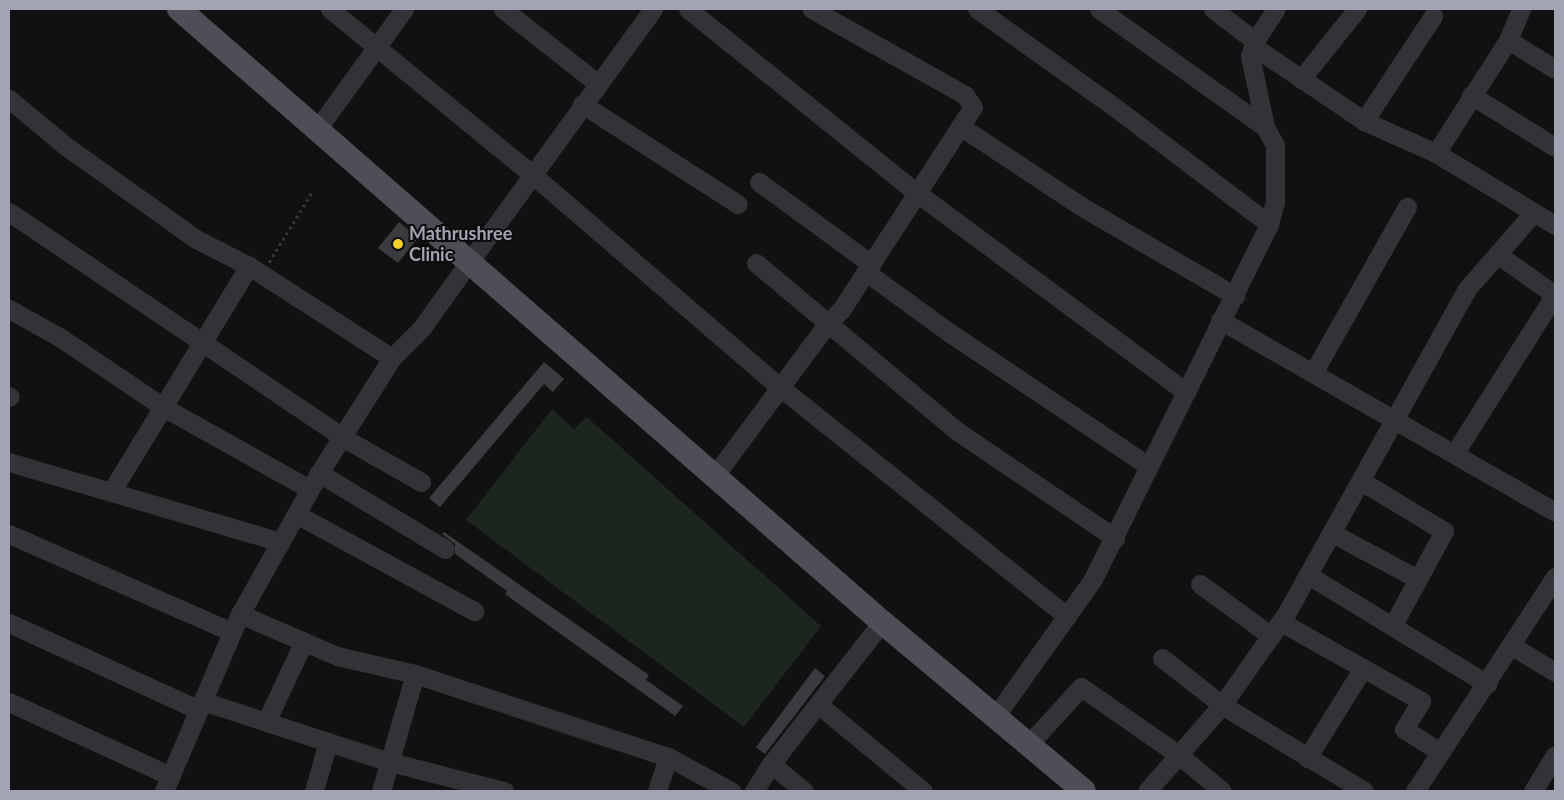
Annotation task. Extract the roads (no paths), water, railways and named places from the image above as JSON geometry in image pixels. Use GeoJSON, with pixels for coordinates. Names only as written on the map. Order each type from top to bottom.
{"type":"FeatureCollection","features":[{"type":"Feature","properties":{"kind":"main road"},"geometry":{"type":"LineString","coordinates":[[162,9],[715,475],[994,718],[1029,744],[1084,791]]}},
{"type":"Feature","properties":{"kind":"main road"},"geometry":{"type":"LineString","coordinates":[[179,9],[318,128],[616,400],[875,631],[1063,791]]}},
{"type":"Feature","properties":{"kind":"street"},"geometry":{"type":"LineString","coordinates":[[330,9],[379,45],[781,388],[1067,616]]}},
{"type":"Feature","properties":{"kind":"street"},"geometry":{"type":"LineString","coordinates":[[318,128],[404,9]]}},
{"type":"Feature","properties":{"kind":"street"},"geometry":{"type":"LineString","coordinates":[[504,9],[597,83]]}},
{"type":"Feature","properties":{"kind":"street"},"geometry":{"type":"LineString","coordinates":[[9,702],[168,783],[240,614],[342,437],[392,358],[421,329],[597,83],[653,9]]}},
{"type":"Feature","properties":{"kind":"street"},"geometry":{"type":"LineString","coordinates":[[688,9],[919,194],[1186,392]]}},
{"type":"Feature","properties":{"kind":"street"},"geometry":{"type":"LineString","coordinates":[[715,475],[828,323],[841,310],[963,128],[974,107],[966,95],[812,9]]}},
{"type":"Feature","properties":{"kind":"street"},"geometry":{"type":"LineString","coordinates":[[977,9],[1117,109],[1268,224]]}},
{"type":"Feature","properties":{"kind":"street"},"geometry":{"type":"LineString","coordinates":[[1099,9],[1266,127]]}},
{"type":"Feature","properties":{"kind":"street"},"geometry":{"type":"LineString","coordinates":[[1213,9],[1301,78],[1364,121],[1436,154],[1555,225]]}},
{"type":"Feature","properties":{"kind":"street"},"geometry":{"type":"LineString","coordinates":[[994,718],[1093,579],[1115,538],[1147,465],[1186,392],[1220,320],[1235,296],[1268,224],[1275,201],[1276,145],[1266,127],[1250,56],[1254,43],[1276,9]]}},
{"type":"Feature","properties":{"kind":"street"},"geometry":{"type":"LineString","coordinates":[[1301,78],[1357,9]]}},
{"type":"Feature","properties":{"kind":"street"},"geometry":{"type":"LineString","coordinates":[[1436,154],[1471,94],[1508,40],[1521,9]]}},
{"type":"Feature","properties":{"kind":"street"},"geometry":{"type":"LineString","coordinates":[[1364,121],[1433,16]]}},
{"type":"Feature","properties":{"kind":"street"},"geometry":{"type":"LineString","coordinates":[[1508,40],[1555,69]]}},
{"type":"Feature","properties":{"kind":"street"},"geometry":{"type":"LineString","coordinates":[[1471,94],[1555,147]]}},
{"type":"Feature","properties":{"kind":"street"},"geometry":{"type":"LineString","coordinates":[[9,99],[67,148],[196,239],[255,270],[392,358]]}},
{"type":"Feature","properties":{"kind":"street"},"geometry":{"type":"LineString","coordinates":[[582,104],[738,204]]}},
{"type":"Feature","properties":{"kind":"street"},"geometry":{"type":"LineString","coordinates":[[963,128],[1084,208],[1235,296]]}},
{"type":"Feature","properties":{"kind":"street"},"geometry":{"type":"LineString","coordinates":[[759,182],[950,333],[1147,465]]}},
{"type":"Feature","properties":{"kind":"street"},"geometry":{"type":"LineString","coordinates":[[1313,373],[1407,207]]}},
{"type":"Feature","properties":{"kind":"street"},"geometry":{"type":"LineString","coordinates":[[9,212],[342,437],[421,482]]}},
{"type":"Feature","properties":{"kind":"street"},"geometry":{"type":"LineString","coordinates":[[1147,791],[1222,705],[1276,629],[1332,533],[1466,290],[1534,212]]}},
{"type":"Feature","properties":{"kind":"street"},"geometry":{"type":"LineString","coordinates":[[1454,454],[1555,294],[1497,254]]}},
{"type":"Feature","properties":{"kind":"street"},"geometry":{"type":"LineString","coordinates":[[756,263],[957,431],[1115,538]]}},
{"type":"Feature","properties":{"kind":"street"},"geometry":{"type":"LineString","coordinates":[[111,492],[202,342],[255,270]]}},
{"type":"Feature","properties":{"kind":"street"},"geometry":{"type":"LineString","coordinates":[[9,309],[61,338],[163,407],[315,481],[445,549]]}},
{"type":"Feature","properties":{"kind":"street"},"geometry":{"type":"LineString","coordinates":[[1220,320],[1555,512]]}},
{"type":"Feature","properties":{"kind":"street"},"geometry":{"type":"LineString","coordinates":[[9,462],[280,542]]}},
{"type":"Feature","properties":{"kind":"street"},"geometry":{"type":"LineString","coordinates":[[1361,481],[1444,531],[1416,578],[1393,625]]}},
{"type":"Feature","properties":{"kind":"street"},"geometry":{"type":"LineString","coordinates":[[296,514],[474,612]]}},
{"type":"Feature","properties":{"kind":"street"},"geometry":{"type":"LineString","coordinates":[[1332,533],[1416,578]]}},
{"type":"Feature","properties":{"kind":"street"},"geometry":{"type":"LineString","coordinates":[[9,534],[232,632]]}},
{"type":"Feature","properties":{"kind":"street"},"geometry":{"type":"LineString","coordinates":[[1308,575],[1393,625],[1487,684]]}},
{"type":"Feature","properties":{"kind":"street"},"geometry":{"type":"LineString","coordinates":[[1200,584],[1276,629],[1363,668],[1421,701],[1404,729],[1440,752]]}},
{"type":"Feature","properties":{"kind":"street"},"geometry":{"type":"LineString","coordinates":[[1415,791],[1552,589]]}},
{"type":"Feature","properties":{"kind":"street"},"geometry":{"type":"LineString","coordinates":[[240,614],[336,656],[415,674],[668,757],[730,791]]}},
{"type":"Feature","properties":{"kind":"street"},"geometry":{"type":"LineString","coordinates":[[9,623],[200,706],[266,722],[390,762],[504,791]]}},
{"type":"Feature","properties":{"kind":"street"},"geometry":{"type":"LineString","coordinates":[[754,791],[771,764],[875,631]]}},
{"type":"Feature","properties":{"kind":"street"},"geometry":{"type":"LineString","coordinates":[[266,722],[304,641]]}},
{"type":"Feature","properties":{"kind":"street"},"geometry":{"type":"LineString","coordinates":[[1512,646],[1555,672]]}},
{"type":"Feature","properties":{"kind":"street"},"geometry":{"type":"LineString","coordinates":[[1162,658],[1222,705],[1364,791]]}},
{"type":"Feature","properties":{"kind":"street"},"geometry":{"type":"LineString","coordinates":[[1308,758],[1363,668]]}},
{"type":"Feature","properties":{"kind":"street"},"geometry":{"type":"LineString","coordinates":[[381,791],[415,674]]}},
{"type":"Feature","properties":{"kind":"street"},"geometry":{"type":"LineString","coordinates":[[1029,744],[1081,687],[1179,755],[1222,791]]}},
{"type":"Feature","properties":{"kind":"street"},"geometry":{"type":"LineString","coordinates":[[819,705],[923,791]]}},
{"type":"Feature","properties":{"kind":"street"},"geometry":{"type":"LineString","coordinates":[[314,791],[328,742]]}},
{"type":"Feature","properties":{"kind":"street"},"geometry":{"type":"LineString","coordinates":[[1533,791],[1555,755]]}},
{"type":"Feature","properties":{"kind":"street"},"geometry":{"type":"LineString","coordinates":[[657,791],[668,757]]}},
{"type":"Feature","properties":{"kind":"street"},"geometry":{"type":"LineString","coordinates":[[771,764],[804,791]]}},
{"type":"Feature","properties":{"kind":"place","name":"Mathrushree Clinic"},"geometry":{"type":"Point","coordinates":[398,244]}}]}
